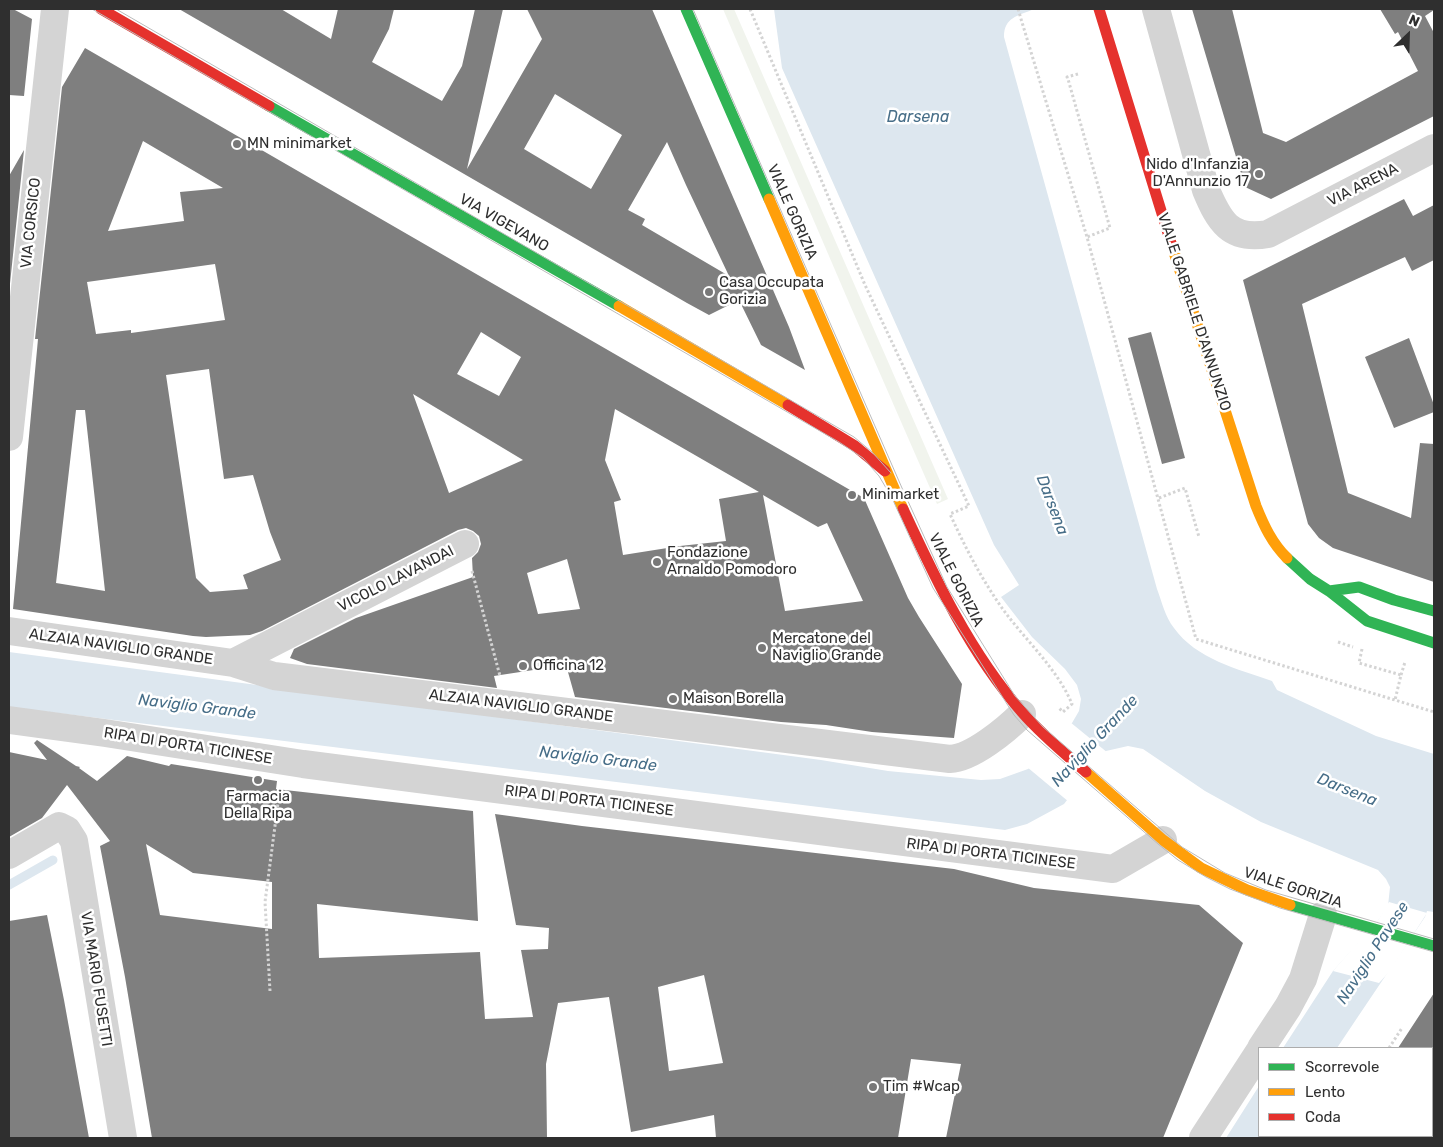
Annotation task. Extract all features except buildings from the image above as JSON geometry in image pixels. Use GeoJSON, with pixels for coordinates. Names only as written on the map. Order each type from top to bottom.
{"type":"FeatureCollection","features":[{"type":"Feature","properties":{"kind":"street","name":"VIA CORSICO"},"geometry":{"type":"LineString","coordinates":[[9,437],[55,9]]}},
{"type":"Feature","properties":{"kind":"street","name":"VIA VIGEVANO"},"geometry":{"type":"LineString","coordinates":[[101,9],[754,384],[855,446],[886,472]]}},
{"type":"Feature","properties":{"kind":"street","name":"VIALE GORIZIA"},"geometry":{"type":"LineString","coordinates":[[686,9],[864,416],[886,472],[941,587],[973,644],[1031,723],[1163,840],[1201,868],[1225,881],[1275,901],[1434,946]]}},
{"type":"Feature","properties":{"kind":"street","name":"VIALE GABRIELE D'ANNUNZIO"},"geometry":{"type":"LineString","coordinates":[[1099,9],[1177,261],[1256,506],[1266,530],[1291,563],[1367,620],[1434,643]]}},
{"type":"Feature","properties":{"kind":"street","name":"VIA ARENA"},"geometry":{"type":"LineString","coordinates":[[1156,9],[1206,190],[1216,214],[1226,226],[1241,234],[1254,237],[1268,234],[1434,148]]}},
{"type":"Feature","properties":{"kind":"street","name":"VICOLO LAVANDAI"},"geometry":{"type":"LineString","coordinates":[[233,662],[465,544]]}},
{"type":"Feature","properties":{"kind":"street"},"geometry":{"type":"LineString","coordinates":[[1329,590],[1359,588],[1434,611]]}},
{"type":"Feature","properties":{"kind":"street"},"geometry":{"type":"LineString","coordinates":[[1387,627],[1405,631],[1434,630]]}},
{"type":"Feature","properties":{"kind":"street","name":"ALZAIA NAVIGLIO GRANDE"},"geometry":{"type":"LineString","coordinates":[[9,631],[233,662],[274,676],[950,759],[967,755],[1000,734],[1031,723]]}},
{"type":"Feature","properties":{"kind":"street","name":"RIPA DI PORTA TICINESE"},"geometry":{"type":"LineString","coordinates":[[9,720],[313,766],[1113,869],[1163,840]]}},
{"type":"Feature","properties":{"kind":"street","name":"VIA MARIO FUSETTI"},"geometry":{"type":"LineString","coordinates":[[9,855],[59,826],[67,830],[74,841],[123,1138]]}},
{"type":"Feature","properties":{"kind":"street"},"geometry":{"type":"LineString","coordinates":[[1262,1047],[1288,1007],[1303,979],[1323,915]]}},
{"type":"Feature","properties":{"kind":"street"},"geometry":{"type":"LineString","coordinates":[[1204,1138],[1258,1054]]}},
{"type":"Feature","properties":{"kind":"path"},"geometry":{"type":"LineString","coordinates":[[750,9],[865,286],[969,506],[950,514],[964,546],[1002,608],[1055,674],[1069,695],[1072,704],[1063,712]]}},
{"type":"Feature","properties":{"kind":"path"},"geometry":{"type":"LineString","coordinates":[[1018,9],[1087,236],[1196,639],[1434,712]]}},
{"type":"Feature","properties":{"kind":"path"},"geometry":{"type":"LineString","coordinates":[[1078,74],[1068,77],[1068,79],[1110,228],[1087,236]]}},
{"type":"Feature","properties":{"kind":"path"},"geometry":{"type":"LineString","coordinates":[[1159,498],[1186,488],[1199,537]]}},
{"type":"Feature","properties":{"kind":"path","name":"VICOLO LAVANDAI"},"geometry":{"type":"LineString","coordinates":[[465,544],[508,705]]}},
{"type":"Feature","properties":{"kind":"path"},"geometry":{"type":"LineString","coordinates":[[1362,650],[1359,663],[1401,675]]}},
{"type":"Feature","properties":{"kind":"path"},"geometry":{"type":"LineString","coordinates":[[1395,700],[1405,662]]}},
{"type":"Feature","properties":{"kind":"path"},"geometry":{"type":"LineString","coordinates":[[270,991],[265,902],[278,803]]}},
{"type":"Feature","properties":{"kind":"path"},"geometry":{"type":"LineString","coordinates":[[1390,1047],[1402,1028]]}},
{"type":"Feature","properties":{"kind":"shaded area"},"geometry":{"type":"Polygon","coordinates":[[[723,9],[734,9],[948,499],[937,504],[850,305],[723,9]]]}},
{"type":"Feature","properties":{"kind":"water","name":"Darsena"},"geometry":{"type":"Polygon","coordinates":[[[774,9],[1034,9],[1009,21],[1006,25],[1004,37],[1157,589],[1168,619],[1183,639],[1218,662],[1272,681],[1277,690],[1376,736],[1434,754],[1434,912],[1427,911],[1425,917],[1338,1047],[1284,1047],[1333,971],[1377,922],[1388,906],[1390,887],[1386,879],[1378,870],[1261,822],[1205,791],[1143,749],[1128,746],[1106,751],[1064,804],[1027,824],[1005,830],[9,707],[9,652],[821,760],[888,771],[981,780],[1000,779],[1028,769],[1038,761],[1072,723],[1079,711],[1081,699],[1077,685],[1065,669],[1032,637],[1001,597],[1019,585],[994,545],[782,68],[774,9]]]}},
{"type":"Feature","properties":{"kind":"water"},"geometry":{"type":"Polygon","coordinates":[[[1258,1088],[1258,1137],[1279,1137],[1226,1138],[1258,1088]]]}},
{"type":"Feature","properties":{"kind":"pier"},"geometry":{"type":"Polygon","coordinates":[[[1070,722],[1108,753],[1069,802],[1027,767],[1070,722]]]}},
{"type":"Feature","properties":{"kind":"pier"},"geometry":{"type":"Polygon","coordinates":[[[1389,902],[1427,913],[1390,971],[1379,983],[1333,971],[1377,922],[1389,902]]]}},
{"type":"Feature","properties":{"kind":"waterway"},"geometry":{"type":"LineString","coordinates":[[9,885],[53,860]]}},
{"type":"Feature","properties":{"kind":"tram line"},"geometry":{"type":"LineString","coordinates":[[92,9],[839,442],[863,458],[879,476],[892,498],[933,588],[1014,715],[1027,730],[1158,844],[1178,860],[1230,889],[1280,908],[1434,952]]}},
{"type":"Feature","properties":{"kind":"tram line"},"geometry":{"type":"LineString","coordinates":[[116,9],[854,437],[872,452],[891,473]]}},
{"type":"Feature","properties":{"kind":"tram line"},"geometry":{"type":"LineString","coordinates":[[693,9],[947,587],[1015,696],[1043,727],[1182,847],[1225,873],[1266,890],[1434,939]]}},
{"type":"Feature","properties":{"kind":"traffic: fast"},"geometry":{"type":"LineString","coordinates":[[686,9],[769,199]]}},
{"type":"Feature","properties":{"kind":"traffic: fast"},"geometry":{"type":"LineString","coordinates":[[269,106],[619,306]]}},
{"type":"Feature","properties":{"kind":"traffic: fast"},"geometry":{"type":"LineString","coordinates":[[1287,558],[1310,579],[1329,591],[1367,621],[1434,643]]}},
{"type":"Feature","properties":{"kind":"traffic: fast"},"geometry":{"type":"LineString","coordinates":[[1329,591],[1359,587],[1394,600],[1434,611]]}},
{"type":"Feature","properties":{"kind":"traffic: fast"},"geometry":{"type":"LineString","coordinates":[[1290,905],[1434,946]]}},
{"type":"Feature","properties":{"kind":"traffic: slow"},"geometry":{"type":"LineString","coordinates":[[769,199],[903,509]]}},
{"type":"Feature","properties":{"kind":"traffic: slow"},"geometry":{"type":"LineString","coordinates":[[1171,243],[1256,506],[1269,534],[1287,558]]}},
{"type":"Feature","properties":{"kind":"traffic: slow"},"geometry":{"type":"LineString","coordinates":[[619,306],[788,405]]}},
{"type":"Feature","properties":{"kind":"traffic: slow"},"geometry":{"type":"LineString","coordinates":[[1086,772],[1163,840],[1201,868],[1247,890],[1290,905]]}},
{"type":"Feature","properties":{"kind":"traffic: jam"},"geometry":{"type":"LineString","coordinates":[[101,9],[269,106]]}},
{"type":"Feature","properties":{"kind":"traffic: jam"},"geometry":{"type":"LineString","coordinates":[[1099,9],[1171,243]]}},
{"type":"Feature","properties":{"kind":"traffic: jam"},"geometry":{"type":"LineString","coordinates":[[788,405],[855,446],[885,471]]}},
{"type":"Feature","properties":{"kind":"traffic: jam"},"geometry":{"type":"LineString","coordinates":[[903,509],[941,589],[970,641],[986,665],[1029,720],[1086,772]]}},
{"type":"Feature","properties":{"kind":"place","name":"MN minimarket"},"geometry":{"type":"Point","coordinates":[237,144]}},
{"type":"Feature","properties":{"kind":"place","name":"Nido d'Infanzia D'Annunzio 17"},"geometry":{"type":"Point","coordinates":[1259,174]}},
{"type":"Feature","properties":{"kind":"place","name":"Casa Occupata Gorizia"},"geometry":{"type":"Point","coordinates":[709,292]}},
{"type":"Feature","properties":{"kind":"place","name":"Minimarket"},"geometry":{"type":"Point","coordinates":[852,495]}},
{"type":"Feature","properties":{"kind":"place","name":"Fondazione Arnaldo Pomodoro"},"geometry":{"type":"Point","coordinates":[657,562]}},
{"type":"Feature","properties":{"kind":"place","name":"Mercatone del Naviglio Grande"},"geometry":{"type":"Point","coordinates":[762,648]}},
{"type":"Feature","properties":{"kind":"place","name":"Officina 12"},"geometry":{"type":"Point","coordinates":[523,666]}},
{"type":"Feature","properties":{"kind":"place","name":"Maison Borella"},"geometry":{"type":"Point","coordinates":[673,699]}},
{"type":"Feature","properties":{"kind":"place","name":"Farmacia Della Ripa"},"geometry":{"type":"Point","coordinates":[258,780]}},
{"type":"Feature","properties":{"kind":"place","name":"Tim #Wcap"},"geometry":{"type":"Point","coordinates":[873,1087]}},
{"type":"Feature","properties":{"kind":"water label","name":"Naviglio Grande"},"geometry":{"type":"Point","coordinates":[197,707]}},
{"type":"Feature","properties":{"kind":"water label","name":"Naviglio Grande"},"geometry":{"type":"Point","coordinates":[1095,741]}},
{"type":"Feature","properties":{"kind":"water label","name":"Naviglio Grande"},"geometry":{"type":"Point","coordinates":[598,759]}},
{"type":"Feature","properties":{"kind":"water label","name":"Naviglio Pavese"},"geometry":{"type":"Point","coordinates":[1373,953]}}]}
